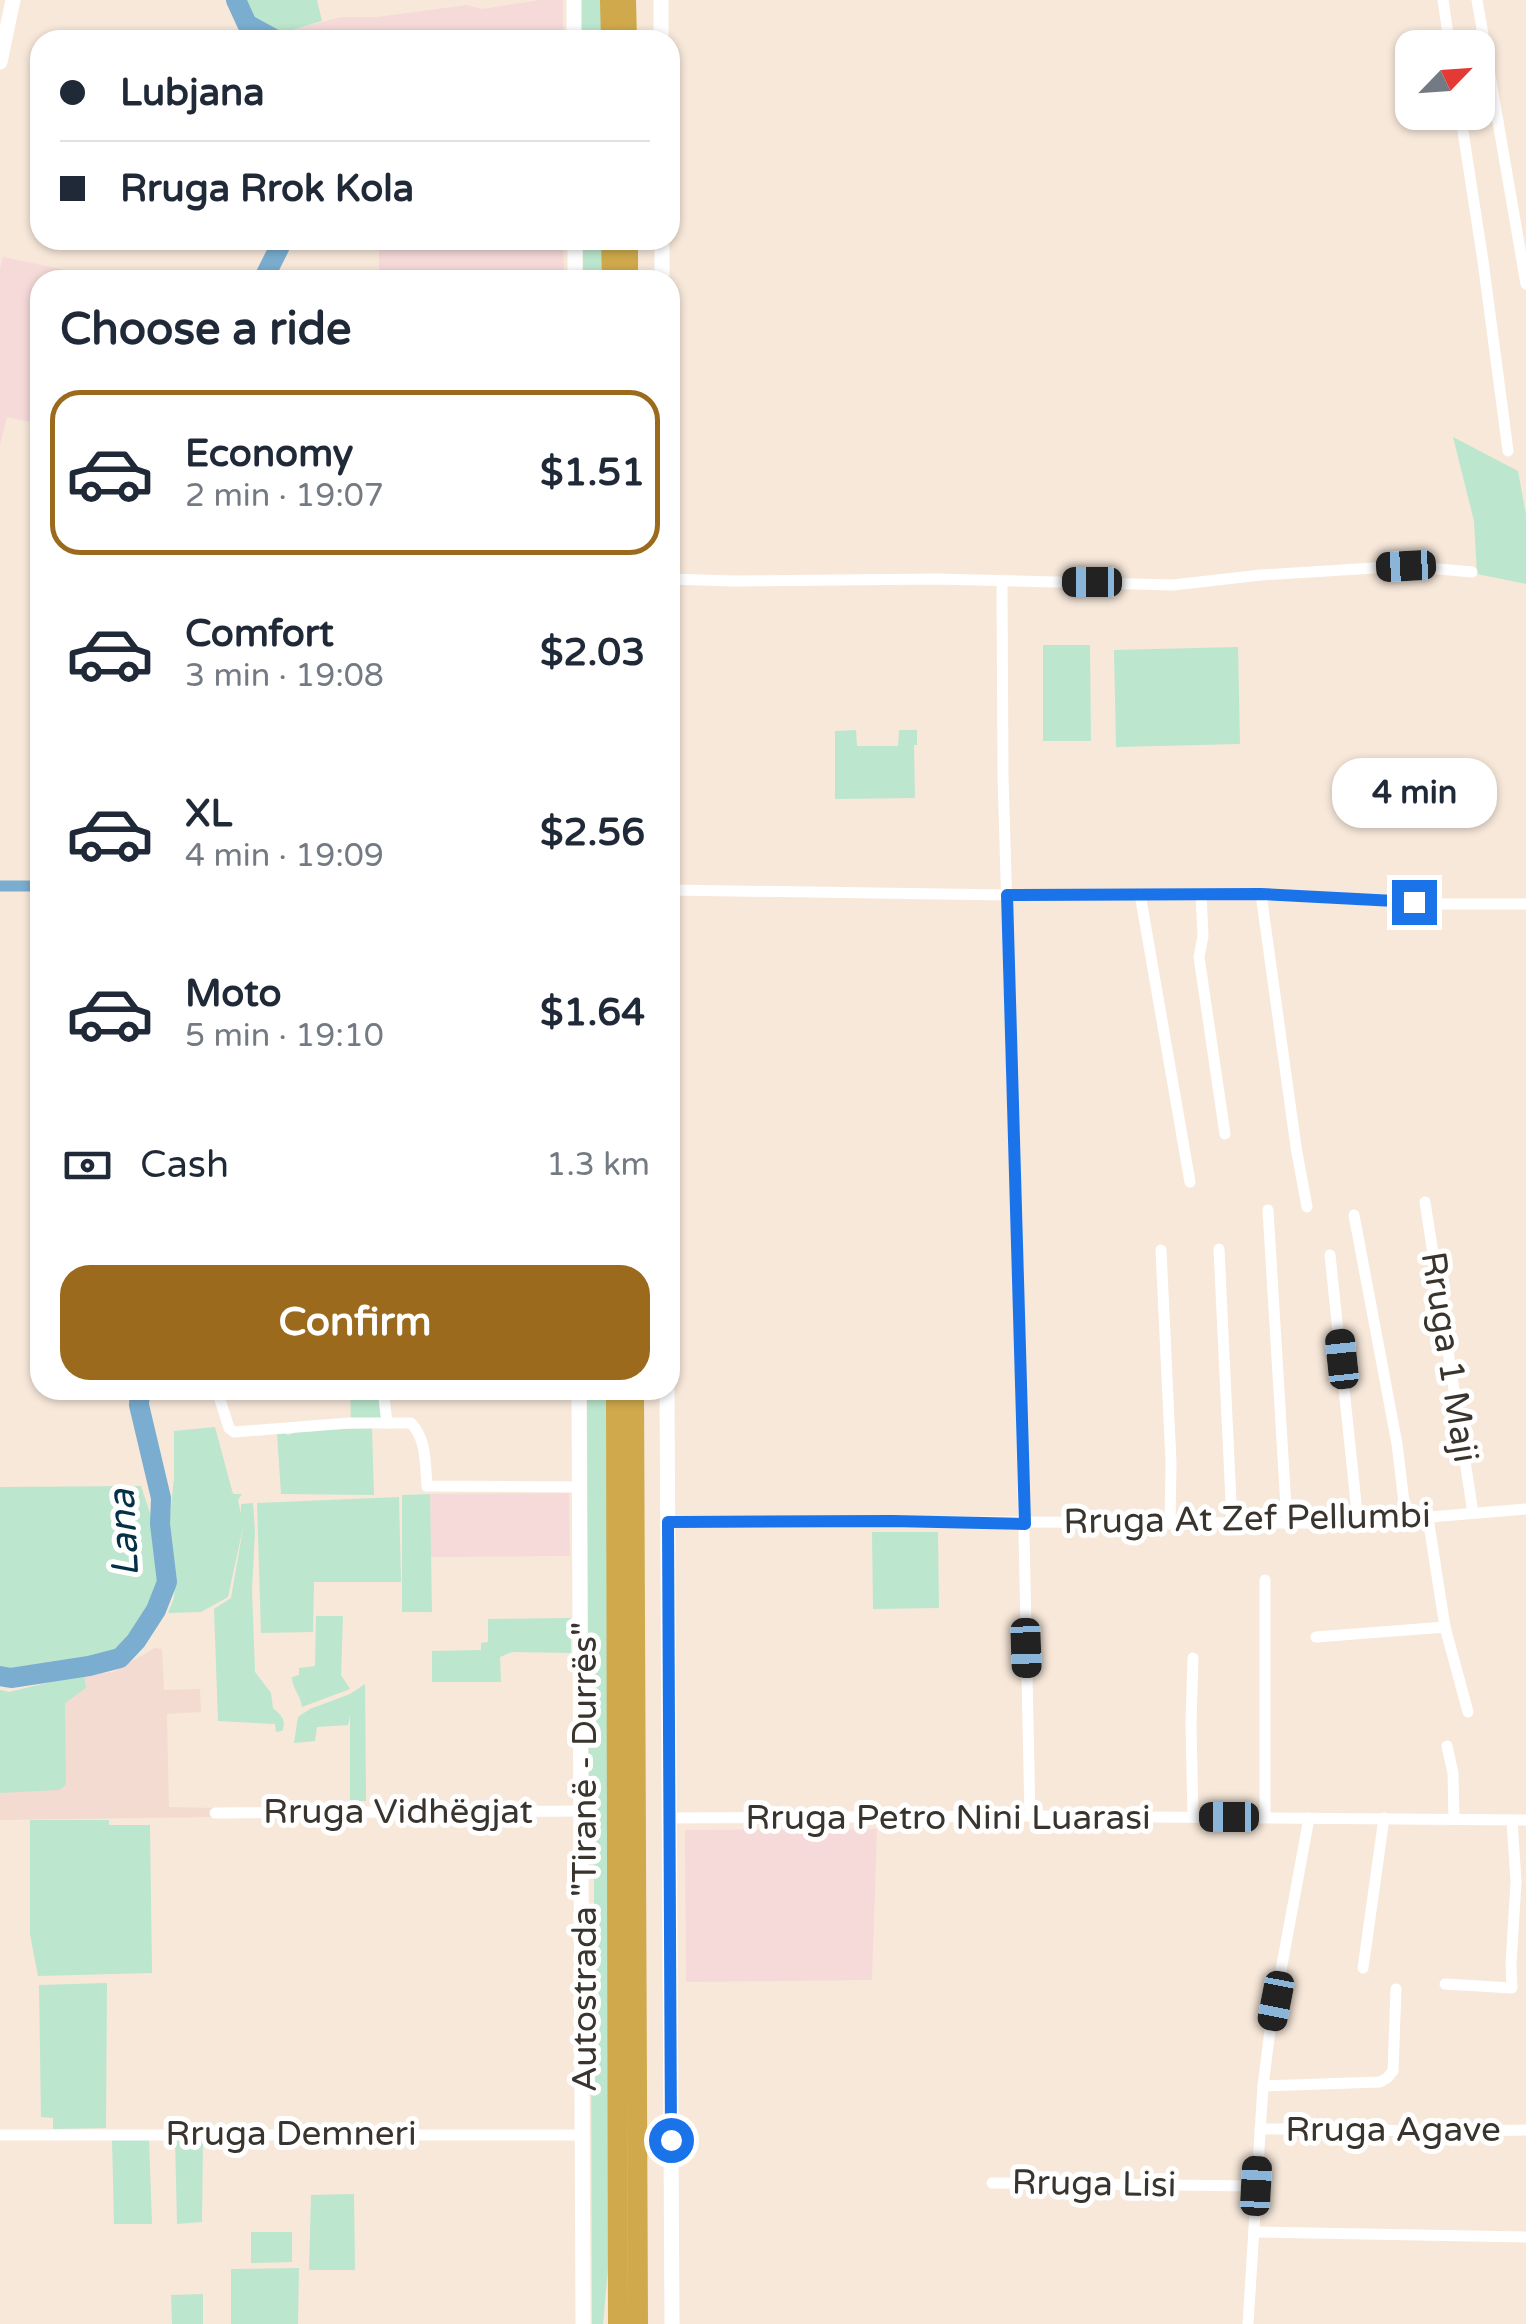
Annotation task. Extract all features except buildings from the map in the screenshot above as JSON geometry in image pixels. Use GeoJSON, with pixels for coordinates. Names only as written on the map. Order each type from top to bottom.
{"type":"FeatureCollection","features":[{"type":"Feature","properties":{"kind":"highway"},"geometry":{"type":"LineString","coordinates":[[610,0],[610,30]]}},
{"type":"Feature","properties":{"kind":"highway"},"geometry":{"type":"LineString","coordinates":[[626,0],[626,30]]}},
{"type":"Feature","properties":{"kind":"highway","name":"Autostrada \"Tiranë - Durrës\""},"geometry":{"type":"LineString","coordinates":[[616,1400],[618,2324]]}},
{"type":"Feature","properties":{"kind":"highway","name":"Autostrada \"Tiranë - Durrës\""},"geometry":{"type":"LineString","coordinates":[[634,1400],[638,2324]]}},
{"type":"Feature","properties":{"kind":"main road"},"geometry":{"type":"LineString","coordinates":[[0,62],[13,0]]}},
{"type":"Feature","properties":{"kind":"main road"},"geometry":{"type":"LineString","coordinates":[[574,0],[574,30]]}},
{"type":"Feature","properties":{"kind":"main road"},"geometry":{"type":"LineString","coordinates":[[661,0],[661,30]]}},
{"type":"Feature","properties":{"kind":"main road"},"geometry":{"type":"LineString","coordinates":[[579,1400],[582,2324]]}},
{"type":"Feature","properties":{"kind":"main road"},"geometry":{"type":"LineString","coordinates":[[667,1400],[672,2324]]}},
{"type":"Feature","properties":{"kind":"street"},"geometry":{"type":"LineString","coordinates":[[1442,0],[1447,30]]}},
{"type":"Feature","properties":{"kind":"street"},"geometry":{"type":"LineString","coordinates":[[1477,0],[1523,241],[1526,284]]}},
{"type":"Feature","properties":{"kind":"street"},"geometry":{"type":"LineString","coordinates":[[1463,130],[1508,451]]}},
{"type":"Feature","properties":{"kind":"street"},"geometry":{"type":"LineString","coordinates":[[680,579],[1173,585],[1406,566],[1472,572]]}},
{"type":"Feature","properties":{"kind":"street"},"geometry":{"type":"LineString","coordinates":[[1002,581],[1030,1816]]}},
{"type":"Feature","properties":{"kind":"street"},"geometry":{"type":"LineString","coordinates":[[680,890],[1261,894],[1443,904],[1526,904]]}},
{"type":"Feature","properties":{"kind":"street"},"geometry":{"type":"LineString","coordinates":[[1140,894],[1190,1182]]}},
{"type":"Feature","properties":{"kind":"street"},"geometry":{"type":"LineString","coordinates":[[1201,894],[1203,936],[1199,957],[1225,1134]]}},
{"type":"Feature","properties":{"kind":"street"},"geometry":{"type":"LineString","coordinates":[[1261,894],[1307,1207]]}},
{"type":"Feature","properties":{"kind":"street","name":"Rruga 1 Maji"},"geometry":{"type":"LineString","coordinates":[[1425,1202],[1473,1513]]}},
{"type":"Feature","properties":{"kind":"street"},"geometry":{"type":"LineString","coordinates":[[1268,1210],[1287,1523]]}},
{"type":"Feature","properties":{"kind":"street"},"geometry":{"type":"LineString","coordinates":[[1354,1215],[1394,1426],[1406,1519]]}},
{"type":"Feature","properties":{"kind":"street"},"geometry":{"type":"LineString","coordinates":[[1219,1249],[1232,1523]]}},
{"type":"Feature","properties":{"kind":"street"},"geometry":{"type":"LineString","coordinates":[[1161,1250],[1171,1462],[1170,1524]]}},
{"type":"Feature","properties":{"kind":"street"},"geometry":{"type":"LineString","coordinates":[[1330,1255],[1358,1522]]}},
{"type":"Feature","properties":{"kind":"street"},"geometry":{"type":"LineString","coordinates":[[220,1400],[234,1432],[349,1423],[410,1424],[421,1435],[427,1486],[580,1487]]}},
{"type":"Feature","properties":{"kind":"street"},"geometry":{"type":"LineString","coordinates":[[384,1400],[387,1423]]}},
{"type":"Feature","properties":{"kind":"street","name":"Rruga At Zef Pellumbi"},"geometry":{"type":"LineString","coordinates":[[668,1522],[1358,1522],[1526,1509]]}},
{"type":"Feature","properties":{"kind":"street"},"geometry":{"type":"LineString","coordinates":[[1428,1518],[1446,1627],[1468,1712]]}},
{"type":"Feature","properties":{"kind":"street"},"geometry":{"type":"LineString","coordinates":[[1265,1817],[1266,1580]]}},
{"type":"Feature","properties":{"kind":"street"},"geometry":{"type":"LineString","coordinates":[[1316,1637],[1446,1627]]}},
{"type":"Feature","properties":{"kind":"street"},"geometry":{"type":"LineString","coordinates":[[1193,1658],[1193,1818]]}},
{"type":"Feature","properties":{"kind":"street"},"geometry":{"type":"LineString","coordinates":[[1447,1746],[1453,1773],[1454,1819]]}},
{"type":"Feature","properties":{"kind":"street","name":"Rruga Vidhëgjat"},"geometry":{"type":"LineString","coordinates":[[215,1813],[581,1811]]}},
{"type":"Feature","properties":{"kind":"street","name":"Rruga Petro Nini Luarasi"},"geometry":{"type":"LineString","coordinates":[[669,1818],[1519,1820]]}},
{"type":"Feature","properties":{"kind":"street"},"geometry":{"type":"LineString","coordinates":[[1248,2324],[1263,2086],[1310,1818]]}},
{"type":"Feature","properties":{"kind":"street"},"geometry":{"type":"LineString","coordinates":[[1363,1968],[1384,1818]]}},
{"type":"Feature","properties":{"kind":"street"},"geometry":{"type":"LineString","coordinates":[[1445,1984],[1512,1988],[1519,1820]]}},
{"type":"Feature","properties":{"kind":"street"},"geometry":{"type":"LineString","coordinates":[[1512,1977],[1526,1978]]}},
{"type":"Feature","properties":{"kind":"street"},"geometry":{"type":"LineString","coordinates":[[1263,2086],[1380,2082],[1388,2078],[1393,2071],[1396,1988]]}},
{"type":"Feature","properties":{"kind":"street","name":"Rruga Agave"},"geometry":{"type":"LineString","coordinates":[[1260,2129],[1526,2130]]}},
{"type":"Feature","properties":{"kind":"street","name":"Rruga Demneri"},"geometry":{"type":"LineString","coordinates":[[0,2135],[582,2135]]}},
{"type":"Feature","properties":{"kind":"street","name":"Rruga Lisi"},"geometry":{"type":"LineString","coordinates":[[992,2183],[1256,2186]]}},
{"type":"Feature","properties":{"kind":"street"},"geometry":{"type":"LineString","coordinates":[[1254,2232],[1526,2236]]}},
{"type":"Feature","properties":{"kind":"shaded area"},"geometry":{"type":"Polygon","coordinates":[[[563,0],[563,30],[292,30],[341,17],[377,17],[467,5],[482,9],[563,0]]]}},
{"type":"Feature","properties":{"kind":"shaded area"},"geometry":{"type":"Polygon","coordinates":[[[379,250],[563,250],[564,270],[379,270],[379,250]]]}},
{"type":"Feature","properties":{"kind":"shaded area"},"geometry":{"type":"Polygon","coordinates":[[[3,257],[65,270],[30,270],[30,422],[7,417],[0,445],[3,257]]]}},
{"type":"Feature","properties":{"kind":"shaded area"},"geometry":{"type":"Polygon","coordinates":[[[569,1493],[570,1556],[431,1557],[430,1494],[569,1493]]]}},
{"type":"Feature","properties":{"kind":"shaded area"},"geometry":{"type":"Polygon","coordinates":[[[155,1648],[162,1649],[164,1690],[200,1689],[201,1712],[167,1714],[169,1807],[215,1808],[215,1817],[0,1820],[0,1690],[9,1692],[84,1674],[113,1672],[155,1648]]]}},
{"type":"Feature","properties":{"kind":"shaded area"},"geometry":{"type":"Polygon","coordinates":[[[877,1829],[872,1980],[686,1982],[685,1830],[877,1829]]]}},
{"type":"Feature","properties":{"kind":"green space"},"geometry":{"type":"Polygon","coordinates":[[[246,0],[317,0],[322,21],[293,30],[272,30],[251,17],[246,0]]]}},
{"type":"Feature","properties":{"kind":"green space"},"geometry":{"type":"Polygon","coordinates":[[[581,0],[603,0],[603,30],[581,30],[581,0]]]}},
{"type":"Feature","properties":{"kind":"green space"},"geometry":{"type":"Polygon","coordinates":[[[583,250],[604,250],[605,270],[583,270],[583,250]]]}},
{"type":"Feature","properties":{"kind":"green space"},"geometry":{"type":"Polygon","coordinates":[[[1453,437],[1518,471],[1526,515],[1526,584],[1477,574],[1474,521],[1453,437]]]}},
{"type":"Feature","properties":{"kind":"green space"},"geometry":{"type":"Polygon","coordinates":[[[1043,645],[1090,645],[1091,741],[1043,741],[1043,645]]]}},
{"type":"Feature","properties":{"kind":"green space"},"geometry":{"type":"Polygon","coordinates":[[[1238,647],[1240,744],[1116,747],[1114,650],[1238,647]]]}},
{"type":"Feature","properties":{"kind":"green space"},"geometry":{"type":"Polygon","coordinates":[[[856,730],[857,746],[898,746],[899,730],[917,730],[915,798],[835,799],[835,731],[856,730]]]}},
{"type":"Feature","properties":{"kind":"green space"},"geometry":{"type":"Polygon","coordinates":[[[350,1400],[381,1400],[381,1418],[351,1421],[350,1400]]]}},
{"type":"Feature","properties":{"kind":"green space"},"geometry":{"type":"Polygon","coordinates":[[[587,1400],[610,1400],[613,2212],[603,2324],[592,2324],[591,2013],[597,2012],[596,1939],[591,1939],[590,1914],[594,1907],[594,1843],[589,1830],[587,1400]]]}},
{"type":"Feature","properties":{"kind":"green space"},"geometry":{"type":"Polygon","coordinates":[[[215,1427],[233,1494],[242,1494],[238,1500],[241,1514],[241,1504],[253,1503],[255,1672],[271,1693],[273,1708],[283,1721],[282,1731],[276,1732],[275,1724],[218,1721],[214,1609],[231,1598],[244,1523],[228,1597],[201,1612],[168,1613],[174,1598],[175,1576],[168,1536],[174,1431],[215,1427]]]}},
{"type":"Feature","properties":{"kind":"green space"},"geometry":{"type":"Polygon","coordinates":[[[372,1428],[374,1495],[281,1494],[277,1433],[372,1428]]]}},
{"type":"Feature","properties":{"kind":"green space"},"geometry":{"type":"Polygon","coordinates":[[[141,1486],[151,1516],[160,1581],[152,1605],[126,1645],[115,1655],[14,1674],[0,1672],[0,1487],[141,1486]]]}},
{"type":"Feature","properties":{"kind":"green space"},"geometry":{"type":"Polygon","coordinates":[[[430,1494],[432,1612],[402,1612],[402,1495],[430,1494]]]}},
{"type":"Feature","properties":{"kind":"green space"},"geometry":{"type":"Polygon","coordinates":[[[399,1497],[401,1582],[314,1582],[313,1632],[261,1633],[257,1503],[399,1497]]]}},
{"type":"Feature","properties":{"kind":"green space"},"geometry":{"type":"Polygon","coordinates":[[[872,1532],[938,1532],[939,1608],[873,1609],[872,1532]]]}},
{"type":"Feature","properties":{"kind":"green space"},"geometry":{"type":"Polygon","coordinates":[[[316,1616],[343,1616],[341,1675],[350,1689],[302,1707],[292,1677],[299,1675],[299,1668],[315,1666],[316,1616]]]}},
{"type":"Feature","properties":{"kind":"green space"},"geometry":{"type":"Polygon","coordinates":[[[571,1618],[571,1653],[512,1652],[500,1657],[501,1682],[432,1682],[432,1651],[481,1650],[481,1643],[488,1642],[488,1619],[571,1618]]]}},
{"type":"Feature","properties":{"kind":"green space"},"geometry":{"type":"Polygon","coordinates":[[[84,1674],[86,1688],[65,1703],[66,1785],[59,1790],[0,1793],[0,1690],[9,1692],[84,1674]]]}},
{"type":"Feature","properties":{"kind":"green space"},"geometry":{"type":"Polygon","coordinates":[[[365,1684],[366,1801],[350,1801],[350,1715],[348,1725],[317,1727],[315,1741],[294,1743],[298,1717],[365,1684]]]}},
{"type":"Feature","properties":{"kind":"green space"},"geometry":{"type":"Polygon","coordinates":[[[30,1820],[109,1820],[109,1825],[150,1825],[152,1973],[38,1976],[30,1934],[30,1820]]]}},
{"type":"Feature","properties":{"kind":"green space"},"geometry":{"type":"Polygon","coordinates":[[[107,1983],[106,2128],[53,2129],[53,2118],[41,2117],[39,1985],[107,1983]]]}},
{"type":"Feature","properties":{"kind":"green space"},"geometry":{"type":"Polygon","coordinates":[[[203,2138],[202,2222],[177,2224],[175,2139],[203,2138]]]}},
{"type":"Feature","properties":{"kind":"green space"},"geometry":{"type":"Polygon","coordinates":[[[112,2139],[149,2139],[152,2224],[114,2224],[112,2139]]]}},
{"type":"Feature","properties":{"kind":"green space"},"geometry":{"type":"Polygon","coordinates":[[[354,2194],[355,2270],[309,2270],[311,2195],[354,2194]]]}},
{"type":"Feature","properties":{"kind":"green space"},"geometry":{"type":"Polygon","coordinates":[[[251,2232],[292,2232],[292,2262],[251,2263],[251,2232]]]}},
{"type":"Feature","properties":{"kind":"green space"},"geometry":{"type":"Polygon","coordinates":[[[299,2268],[298,2324],[231,2324],[231,2269],[299,2268]]]}},
{"type":"Feature","properties":{"kind":"green space"},"geometry":{"type":"Polygon","coordinates":[[[203,2294],[203,2324],[172,2324],[171,2295],[203,2294]]]}},
{"type":"Feature","properties":{"kind":"waterway","name":"Lana"},"geometry":{"type":"LineString","coordinates":[[236,0],[247,24],[258,30]]}},
{"type":"Feature","properties":{"kind":"waterway","name":"Lana"},"geometry":{"type":"LineString","coordinates":[[268,270],[278,250]]}},
{"type":"Feature","properties":{"kind":"waterway"},"geometry":{"type":"LineString","coordinates":[[0,886],[30,886]]}},
{"type":"Feature","properties":{"kind":"waterway","name":"Lana"},"geometry":{"type":"LineString","coordinates":[[0,1676],[11,1678],[120,1658],[156,1610],[167,1582],[161,1498],[139,1400]]}},
{"type":"Feature","properties":{"kind":"route"},"geometry":{"type":"LineString","coordinates":[[671,2140],[668,1522],[1025,1524],[1007,895],[1261,894],[1414,902]]}}]}
